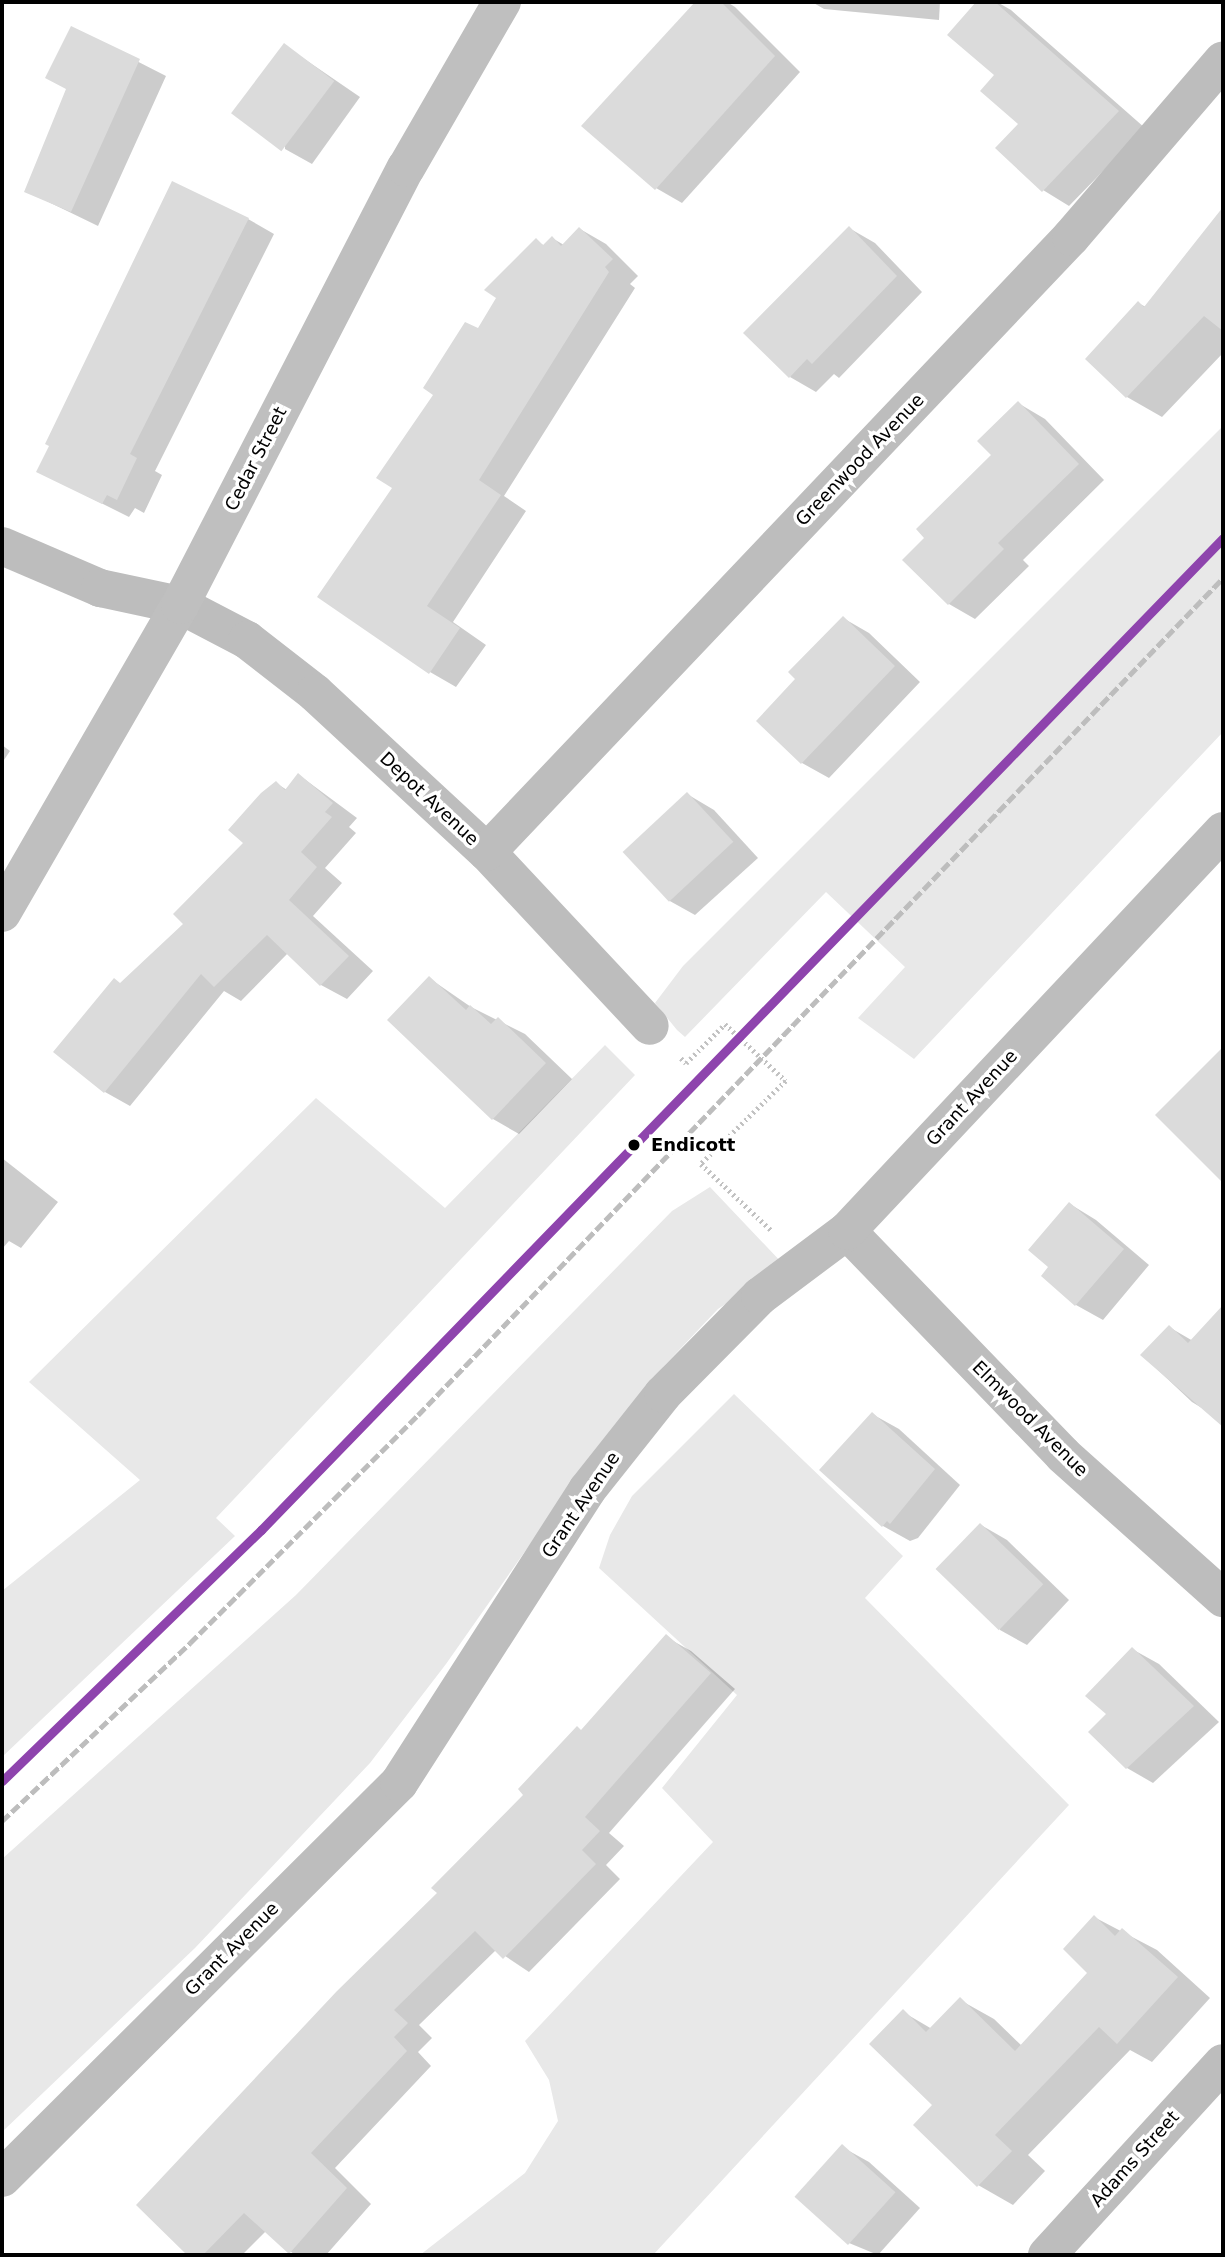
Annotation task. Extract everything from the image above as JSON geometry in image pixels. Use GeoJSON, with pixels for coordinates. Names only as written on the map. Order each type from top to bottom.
{"type":"FeatureCollection","features":[{"type":"Feature","properties":{"kind":"street","name":"Cedar Street"},"geometry":{"type":"LineString","coordinates":[[2,913],[180,605],[406,168],[502,2]]}},
{"type":"Feature","properties":{"kind":"street","name":"Greenwood Avenue"},"geometry":{"type":"LineString","coordinates":[[487,852],[1071,237],[1223,60]]}},
{"type":"Feature","properties":{"kind":"street","name":"Depot Avenue"},"geometry":{"type":"LineString","coordinates":[[2,546],[100,588],[180,605],[247,640],[315,693],[487,852],[661,1038]]}},
{"type":"Feature","properties":{"kind":"street","name":"Grant Avenue"},"geometry":{"type":"LineString","coordinates":[[2,2178],[399,1783],[587,1490],[663,1394],[760,1296],[847,1231],[1223,831]]}},
{"type":"Feature","properties":{"kind":"street","name":"Elmwood Avenue"},"geometry":{"type":"LineString","coordinates":[[847,1231],[1063,1455],[1223,1598]]}},
{"type":"Feature","properties":{"kind":"street","name":"Adams Street"},"geometry":{"type":"LineString","coordinates":[[1047,2255],[1223,2063]]}},
{"type":"Feature","properties":{"kind":"path"},"geometry":{"type":"LineString","coordinates":[[661,1038],[686,1063],[725,1024],[786,1081],[701,1164],[710,1172]]}},
{"type":"Feature","properties":{"kind":"shaded area"},"geometry":{"type":"Polygon","coordinates":[[[1223,426],[1223,732],[914,1059],[858,1018],[905,967],[826,892],[685,1037],[677,1030],[655,1003],[683,966],[1223,426]]]}},
{"type":"Feature","properties":{"kind":"shaded area"},"geometry":{"type":"Polygon","coordinates":[[[605,1045],[635,1075],[216,1518],[235,1536],[2,1757],[2,1591],[140,1480],[29,1382],[316,1098],[445,1208],[605,1045]]]}},
{"type":"Feature","properties":{"kind":"shaded area"},"geometry":{"type":"Polygon","coordinates":[[[710,1187],[784,1265],[718,1309],[664,1366],[587,1463],[446,1664],[370,1763],[195,1948],[2,2132],[2,1859],[296,1595],[672,1211],[710,1187]]]}},
{"type":"Feature","properties":{"kind":"shaded area"},"geometry":{"type":"Polygon","coordinates":[[[734,1394],[903,1556],[865,1598],[1069,1805],[653,2255],[420,2255],[525,2173],[558,2121],[549,2080],[525,2041],[713,1842],[662,1788],[737,1695],[599,1568],[610,1535],[632,1496],[734,1394]]]}},
{"type":"Feature","properties":{"kind":"building"},"geometry":{"type":"Polygon","coordinates":[[[695,2],[721,2],[775,56],[655,190],[581,126],[695,2]]]}},
{"type":"Feature","properties":{"kind":"building"},"geometry":{"type":"Polygon","coordinates":[[[976,2],[995,2],[1119,111],[1042,192],[995,148],[1018,124],[980,91],[994,75],[947,35],[976,2]]]}},
{"type":"Feature","properties":{"kind":"building"},"geometry":{"type":"Polygon","coordinates":[[[71,26],[140,59],[71,212],[24,192],[66,89],[45,78],[71,26]]]}},
{"type":"Feature","properties":{"kind":"building"},"geometry":{"type":"Polygon","coordinates":[[[284,43],[334,81],[281,151],[231,113],[284,43]]]}},
{"type":"Feature","properties":{"kind":"building"},"geometry":{"type":"Polygon","coordinates":[[[172,181],[249,218],[130,454],[137,458],[117,500],[107,495],[102,504],[36,472],[49,446],[45,444],[172,181]]]}},
{"type":"Feature","properties":{"kind":"building"},"geometry":{"type":"Polygon","coordinates":[[[1223,207],[1223,331],[1204,316],[1126,398],[1085,359],[1138,301],[1144,307],[1223,207]]]}},
{"type":"Feature","properties":{"kind":"building"},"geometry":{"type":"Polygon","coordinates":[[[849,226],[897,276],[812,364],[807,359],[789,378],[743,333],[849,226]]]}},
{"type":"Feature","properties":{"kind":"building"},"geometry":{"type":"Polygon","coordinates":[[[579,227],[613,259],[605,267],[609,272],[479,480],[501,495],[427,606],[460,628],[429,674],[317,597],[392,488],[376,478],[433,395],[423,388],[465,322],[478,328],[496,298],[484,290],[536,238],[543,245],[552,236],[561,246],[579,227]]]}},
{"type":"Feature","properties":{"kind":"building"},"geometry":{"type":"Polygon","coordinates":[[[1018,401],[1079,464],[998,543],[1004,549],[948,605],[902,560],[924,538],[916,529],[991,455],[977,441],[1018,401]]]}},
{"type":"Feature","properties":{"kind":"building"},"geometry":{"type":"Polygon","coordinates":[[[843,616],[895,666],[801,764],[756,721],[795,679],[788,672],[843,616]]]}},
{"type":"Feature","properties":{"kind":"building"},"geometry":{"type":"Polygon","coordinates":[[[298,773],[333,803],[325,812],[332,817],[301,852],[317,867],[289,900],[349,956],[320,986],[267,935],[214,987],[201,974],[104,1093],[53,1052],[114,978],[120,983],[183,924],[173,914],[243,843],[228,830],[261,793],[276,781],[285,790],[298,773]]]}},
{"type":"Feature","properties":{"kind":"building"},"geometry":{"type":"Polygon","coordinates":[[[687,792],[733,842],[669,902],[623,852],[687,792]]]}},
{"type":"Feature","properties":{"kind":"building"},"geometry":{"type":"Polygon","coordinates":[[[429,976],[466,1010],[470,1005],[491,1024],[498,1017],[546,1063],[492,1120],[387,1020],[429,976]]]}},
{"type":"Feature","properties":{"kind":"building"},"geometry":{"type":"Polygon","coordinates":[[[1223,1047],[1223,1183],[1155,1115],[1223,1047]]]}},
{"type":"Feature","properties":{"kind":"building"},"geometry":{"type":"Polygon","coordinates":[[[1069,1202],[1124,1249],[1075,1306],[1041,1276],[1048,1267],[1028,1250],[1069,1202]]]}},
{"type":"Feature","properties":{"kind":"building"},"geometry":{"type":"Polygon","coordinates":[[[1223,1305],[1223,1427],[1140,1355],[1169,1325],[1188,1343],[1223,1305]]]}},
{"type":"Feature","properties":{"kind":"building"},"geometry":{"type":"Polygon","coordinates":[[[872,1412],[935,1469],[890,1524],[887,1521],[882,1527],[819,1470],[872,1412]]]}},
{"type":"Feature","properties":{"kind":"building"},"geometry":{"type":"Polygon","coordinates":[[[980,1523],[1043,1584],[999,1630],[936,1569],[980,1523]]]}},
{"type":"Feature","properties":{"kind":"building"},"geometry":{"type":"Polygon","coordinates":[[[666,1634],[711,1673],[585,1817],[600,1831],[582,1850],[596,1864],[503,1959],[475,1931],[394,2010],[408,2023],[394,2037],[407,2051],[311,2153],[347,2188],[289,2254],[244,2213],[203,2255],[187,2255],[136,2205],[337,1991],[437,1893],[431,1888],[523,1795],[518,1789],[577,1726],[581,1730],[666,1634]]]}},
{"type":"Feature","properties":{"kind":"building"},"geometry":{"type":"Polygon","coordinates":[[[1132,1647],[1194,1706],[1126,1769],[1088,1732],[1106,1714],[1085,1696],[1132,1647]]]}},
{"type":"Feature","properties":{"kind":"building"},"geometry":{"type":"Polygon","coordinates":[[[1094,1915],[1115,1936],[1122,1928],[1178,1977],[1117,2044],[1099,2027],[995,2135],[1012,2151],[977,2187],[913,2125],[932,2105],[869,2044],[903,2009],[926,2032],[960,1997],[1015,2051],[1087,1973],[1063,1949],[1094,1915]]]}},
{"type":"Feature","properties":{"kind":"building"},"geometry":{"type":"Polygon","coordinates":[[[842,2144],[896,2192],[848,2245],[794,2197],[842,2144]]]}},
{"type":"Feature","properties":{"kind":"railway"},"geometry":{"type":"LineString","coordinates":[[2,1821],[190,1643],[418,1415],[1223,578]]}},
{"type":"Feature","properties":{"kind":"transit line"},"geometry":{"type":"LineString","coordinates":[[2,1781],[261,1530],[1223,538]]}},
{"type":"Feature","properties":{"kind":"place","name":"Endicott"},"geometry":{"type":"Point","coordinates":[634,1145]}}]}
